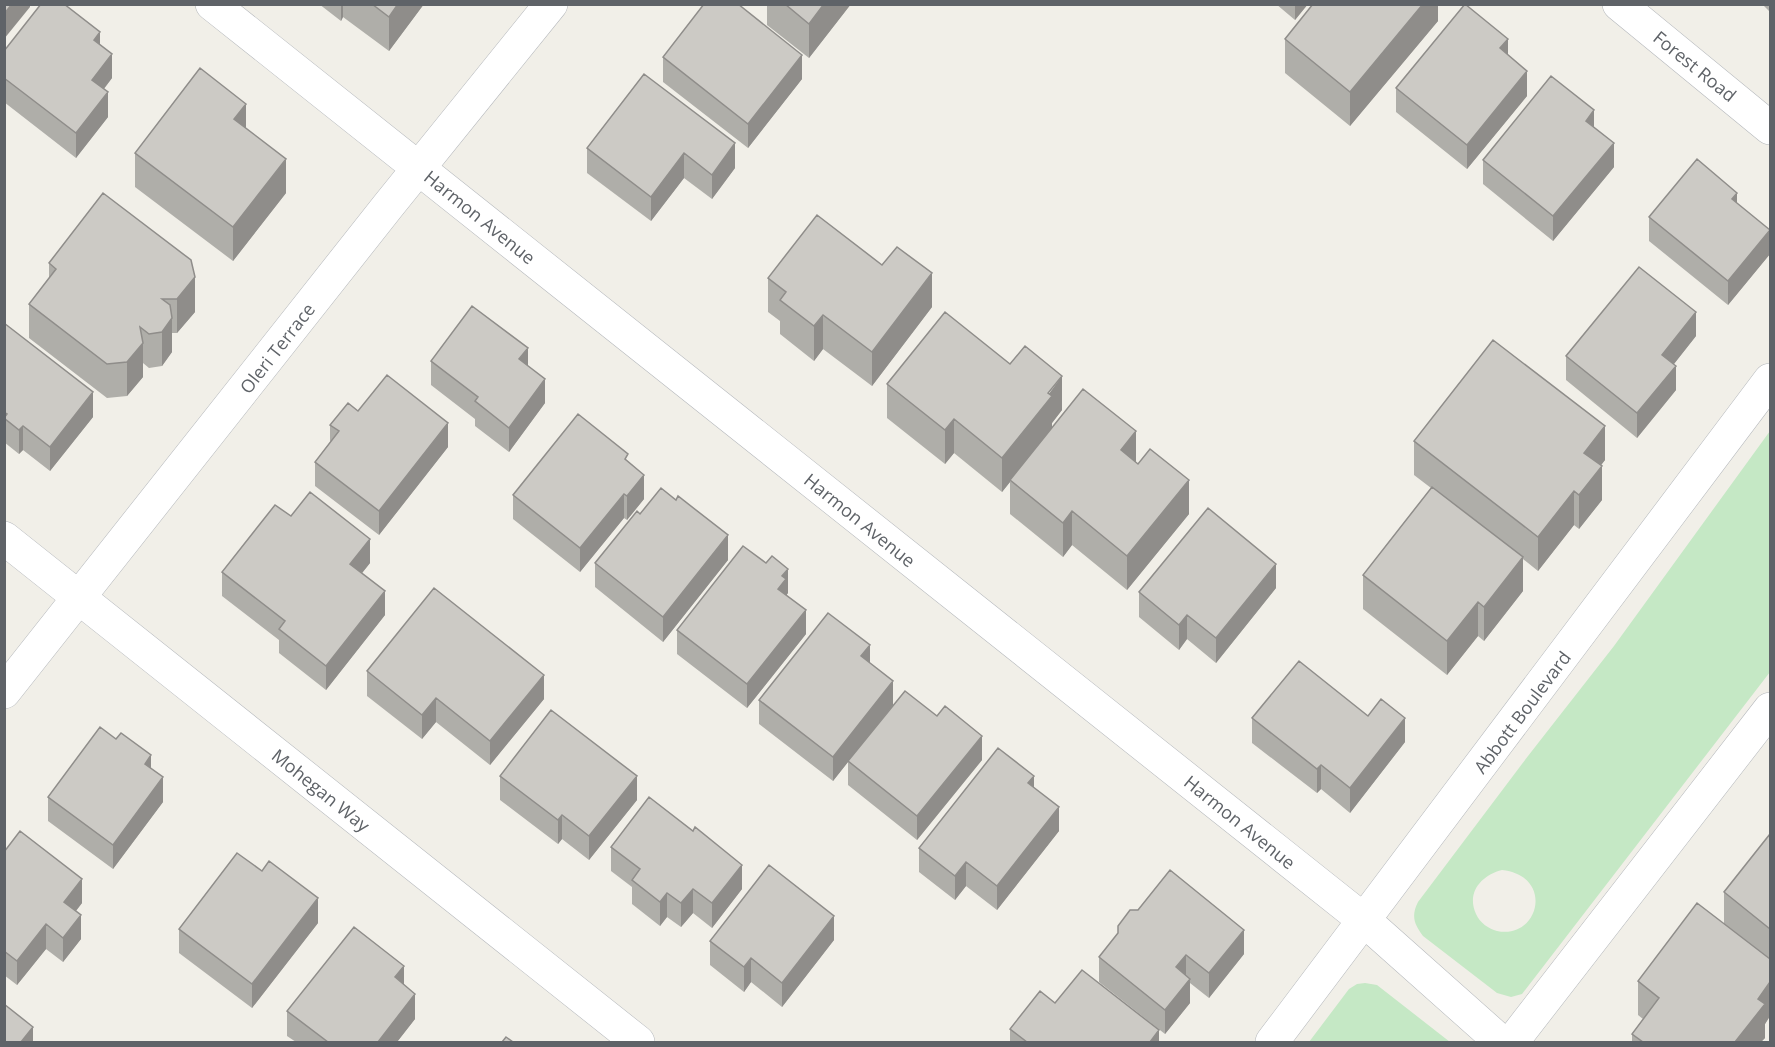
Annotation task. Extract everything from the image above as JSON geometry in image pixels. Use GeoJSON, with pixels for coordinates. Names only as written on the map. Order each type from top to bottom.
{"type":"FeatureCollection","features":[{"type":"Feature","properties":{"kind":"street","name":"Harmon Avenue"},"geometry":{"type":"LineString","coordinates":[[212,4],[1365,921],[1501,1042]]}},
{"type":"Feature","properties":{"kind":"street","name":"Oleri Terrace"},"geometry":{"type":"LineString","coordinates":[[4,692],[419,168],[552,4]]}},
{"type":"Feature","properties":{"kind":"street","name":"Forest Road"},"geometry":{"type":"LineString","coordinates":[[1619,4],[1770,128]]}},
{"type":"Feature","properties":{"kind":"street","name":"Abbott Boulevard"},"geometry":{"type":"LineString","coordinates":[[1272,1042],[1770,380]]}},
{"type":"Feature","properties":{"kind":"street","name":"Mohegan Way"},"geometry":{"type":"LineString","coordinates":[[4,538],[638,1042]]}},
{"type":"Feature","properties":{"kind":"street"},"geometry":{"type":"LineString","coordinates":[[1512,1042],[1770,709]]}},
{"type":"Feature","properties":{"kind":"green space"},"geometry":{"type":"Polygon","coordinates":[[[1770,431],[1770,672],[1522,994],[1511,997],[1497,993],[1423,936],[1414,920],[1416,907],[1528,756],[1614,646],[1770,431]],[[1502,870],[1482,880],[1475,892],[1473,906],[1482,923],[1497,931],[1511,931],[1523,926],[1531,917],[1535,906],[1535,894],[1529,883],[1519,875],[1502,870]]]}},
{"type":"Feature","properties":{"kind":"green space"},"geometry":{"type":"Polygon","coordinates":[[[1357,984],[1377,985],[1450,1042],[1309,1042],[1349,989],[1357,984]]]}},
{"type":"Feature","properties":{"kind":"building"},"geometry":{"type":"Polygon","coordinates":[[[4,4],[12,4],[4,14],[4,4]]]}},
{"type":"Feature","properties":{"kind":"building"},"geometry":{"type":"Polygon","coordinates":[[[41,4],[64,4],[100,32],[94,40],[112,54],[92,80],[108,92],[76,133],[4,78],[4,51],[41,4]]]}},
{"type":"Feature","properties":{"kind":"building"},"geometry":{"type":"Polygon","coordinates":[[[372,4],[398,4],[389,17],[372,4]]]}},
{"type":"Feature","properties":{"kind":"building"},"geometry":{"type":"Polygon","coordinates":[[[704,4],[738,4],[802,55],[748,124],[663,57],[704,4]]]}},
{"type":"Feature","properties":{"kind":"building"},"geometry":{"type":"Polygon","coordinates":[[[785,4],[824,4],[809,24],[785,4]]]}},
{"type":"Feature","properties":{"kind":"building"},"geometry":{"type":"Polygon","coordinates":[[[1313,4],[1423,4],[1350,92],[1285,39],[1313,4]]]}},
{"type":"Feature","properties":{"kind":"building"},"geometry":{"type":"Polygon","coordinates":[[[1465,4],[1508,39],[1500,48],[1527,71],[1467,145],[1396,88],[1465,4]]]}},
{"type":"Feature","properties":{"kind":"building"},"geometry":{"type":"Polygon","coordinates":[[[200,68],[246,104],[234,119],[286,159],[233,227],[135,153],[200,68]]]}},
{"type":"Feature","properties":{"kind":"building"},"geometry":{"type":"Polygon","coordinates":[[[644,74],[735,143],[712,175],[684,153],[651,197],[587,148],[644,74]]]}},
{"type":"Feature","properties":{"kind":"building"},"geometry":{"type":"Polygon","coordinates":[[[1551,76],[1594,110],[1586,121],[1614,143],[1553,216],[1483,160],[1551,76]]]}},
{"type":"Feature","properties":{"kind":"building"},"geometry":{"type":"Polygon","coordinates":[[[1697,159],[1737,193],[1732,199],[1770,230],[1728,281],[1649,217],[1697,159]]]}},
{"type":"Feature","properties":{"kind":"building"},"geometry":{"type":"Polygon","coordinates":[[[103,193],[191,260],[195,277],[177,299],[162,299],[170,305],[172,318],[162,332],[149,334],[140,327],[143,343],[127,362],[107,364],[29,304],[56,269],[49,263],[103,193]]]}},
{"type":"Feature","properties":{"kind":"building"},"geometry":{"type":"Polygon","coordinates":[[[817,215],[882,265],[897,247],[932,273],[872,352],[823,315],[814,326],[780,300],[786,292],[768,278],[817,215]]]}},
{"type":"Feature","properties":{"kind":"building"},"geometry":{"type":"Polygon","coordinates":[[[1639,267],[1696,312],[1662,355],[1676,366],[1637,413],[1566,356],[1639,267]]]}},
{"type":"Feature","properties":{"kind":"building"},"geometry":{"type":"Polygon","coordinates":[[[472,306],[528,348],[519,359],[545,379],[509,428],[475,401],[478,397],[431,361],[472,306]]]}},
{"type":"Feature","properties":{"kind":"building"},"geometry":{"type":"Polygon","coordinates":[[[945,312],[1010,364],[1025,346],[1062,376],[1048,393],[1052,396],[1002,458],[954,419],[945,430],[887,384],[945,312]]]}},
{"type":"Feature","properties":{"kind":"building"},"geometry":{"type":"Polygon","coordinates":[[[4,323],[93,392],[50,447],[23,426],[19,430],[4,418],[7,414],[4,412],[4,323]]]}},
{"type":"Feature","properties":{"kind":"building"},"geometry":{"type":"Polygon","coordinates":[[[1493,340],[1605,426],[1584,453],[1602,466],[1579,495],[1574,491],[1538,537],[1414,441],[1493,340]]]}},
{"type":"Feature","properties":{"kind":"building"},"geometry":{"type":"Polygon","coordinates":[[[387,375],[448,423],[379,511],[315,462],[339,431],[330,425],[348,403],[358,411],[387,375]]]}},
{"type":"Feature","properties":{"kind":"building"},"geometry":{"type":"Polygon","coordinates":[[[1083,389],[1136,431],[1121,450],[1138,464],[1150,449],[1189,480],[1127,556],[1072,511],[1063,523],[1010,480],[1083,389]]]}},
{"type":"Feature","properties":{"kind":"building"},"geometry":{"type":"Polygon","coordinates":[[[578,414],[628,454],[625,459],[644,475],[627,496],[624,494],[580,548],[513,495],[578,414]]]}},
{"type":"Feature","properties":{"kind":"building"},"geometry":{"type":"Polygon","coordinates":[[[1432,487],[1523,557],[1484,607],[1478,602],[1447,641],[1363,575],[1432,487]]]}},
{"type":"Feature","properties":{"kind":"building"},"geometry":{"type":"Polygon","coordinates":[[[661,488],[676,500],[678,496],[728,535],[663,617],[595,563],[637,511],[640,514],[661,488]]]}},
{"type":"Feature","properties":{"kind":"building"},"geometry":{"type":"Polygon","coordinates":[[[310,492],[370,539],[350,564],[385,591],[326,666],[279,629],[285,621],[222,572],[275,505],[291,516],[310,492]]]}},
{"type":"Feature","properties":{"kind":"building"},"geometry":{"type":"Polygon","coordinates":[[[1208,508],[1276,564],[1216,638],[1187,615],[1179,625],[1139,592],[1208,508]]]}},
{"type":"Feature","properties":{"kind":"building"},"geometry":{"type":"Polygon","coordinates":[[[743,546],[766,563],[772,556],[788,569],[782,576],[786,579],[778,589],[806,610],[747,684],[677,630],[743,546]]]}},
{"type":"Feature","properties":{"kind":"building"},"geometry":{"type":"Polygon","coordinates":[[[434,588],[544,675],[490,741],[436,698],[422,715],[367,671],[434,588]]]}},
{"type":"Feature","properties":{"kind":"building"},"geometry":{"type":"Polygon","coordinates":[[[828,613],[870,645],[861,656],[893,681],[833,757],[759,700],[828,613]]]}},
{"type":"Feature","properties":{"kind":"building"},"geometry":{"type":"Polygon","coordinates":[[[1299,661],[1368,716],[1381,699],[1405,718],[1350,788],[1321,765],[1317,769],[1252,718],[1299,661]]]}},
{"type":"Feature","properties":{"kind":"building"},"geometry":{"type":"Polygon","coordinates":[[[905,691],[937,716],[945,706],[982,736],[917,816],[848,761],[905,691]]]}},
{"type":"Feature","properties":{"kind":"building"},"geometry":{"type":"Polygon","coordinates":[[[551,710],[637,776],[589,836],[562,815],[558,820],[500,776],[551,710]]]}},
{"type":"Feature","properties":{"kind":"building"},"geometry":{"type":"Polygon","coordinates":[[[100,727],[116,739],[121,733],[151,755],[145,764],[163,777],[113,845],[48,797],[100,727]]]}},
{"type":"Feature","properties":{"kind":"building"},"geometry":{"type":"Polygon","coordinates":[[[998,748],[1034,776],[1028,783],[1059,807],[997,886],[966,862],[955,876],[919,848],[998,748]]]}},
{"type":"Feature","properties":{"kind":"building"},"geometry":{"type":"Polygon","coordinates":[[[649,797],[693,831],[695,827],[742,865],[712,903],[693,889],[681,903],[667,893],[660,902],[632,880],[640,869],[611,847],[649,797]]]}},
{"type":"Feature","properties":{"kind":"building"},"geometry":{"type":"Polygon","coordinates":[[[20,831],[82,879],[64,902],[81,915],[63,938],[46,924],[17,961],[4,951],[4,852],[20,831]]]}},
{"type":"Feature","properties":{"kind":"building"},"geometry":{"type":"Polygon","coordinates":[[[1770,834],[1770,929],[1724,892],[1770,834]]]}},
{"type":"Feature","properties":{"kind":"building"},"geometry":{"type":"Polygon","coordinates":[[[237,853],[262,871],[269,861],[318,898],[252,984],[179,929],[237,853]]]}},
{"type":"Feature","properties":{"kind":"building"},"geometry":{"type":"Polygon","coordinates":[[[769,865],[834,916],[782,983],[751,958],[744,967],[710,941],[769,865]]]}},
{"type":"Feature","properties":{"kind":"building"},"geometry":{"type":"Polygon","coordinates":[[[1170,870],[1244,930],[1209,973],[1186,955],[1176,967],[1190,979],[1165,1010],[1099,957],[1118,933],[1118,926],[1130,910],[1138,910],[1170,870]]]}},
{"type":"Feature","properties":{"kind":"building"},"geometry":{"type":"Polygon","coordinates":[[[1697,903],[1770,959],[1770,982],[1758,999],[1765,1004],[1735,1042],[1643,1042],[1632,1034],[1659,998],[1638,981],[1697,903]]]}},
{"type":"Feature","properties":{"kind":"building"},"geometry":{"type":"Polygon","coordinates":[[[354,927],[404,966],[395,977],[415,994],[378,1042],[328,1042],[287,1011],[354,927]]]}},
{"type":"Feature","properties":{"kind":"building"},"geometry":{"type":"Polygon","coordinates":[[[1082,970],[1159,1030],[1150,1042],[1027,1042],[1010,1029],[1040,991],[1055,1003],[1082,970]]]}},
{"type":"Feature","properties":{"kind":"building"},"geometry":{"type":"Polygon","coordinates":[[[4,1004],[33,1027],[21,1042],[4,1042],[4,1004]]]}},
{"type":"Feature","properties":{"kind":"building"},"geometry":{"type":"Polygon","coordinates":[[[506,1037],[513,1042],[502,1042],[506,1037]]]}}]}
